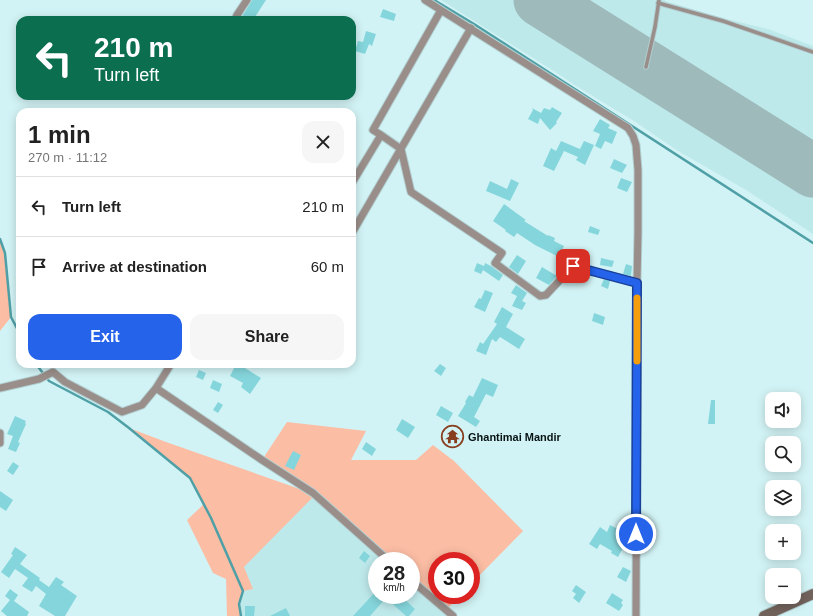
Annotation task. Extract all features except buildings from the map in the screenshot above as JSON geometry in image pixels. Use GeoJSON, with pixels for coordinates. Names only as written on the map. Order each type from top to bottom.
{"type":"FeatureCollection","features":[{"type":"Feature","properties":{"kind":"main road"},"geometry":{"type":"LineString","coordinates":[[764,616],[813,594]]}},
{"type":"Feature","properties":{"kind":"street"},"geometry":{"type":"LineString","coordinates":[[237,16],[247,0]]}},
{"type":"Feature","properties":{"kind":"street"},"geometry":{"type":"LineString","coordinates":[[425,0],[628,128],[633,136],[636,145],[638,170],[636,616]]}},
{"type":"Feature","properties":{"kind":"street"},"geometry":{"type":"LineString","coordinates":[[441,10],[373,130],[401,149],[411,192],[502,253],[495,263],[540,296],[546,295],[573,266],[637,283]]}},
{"type":"Feature","properties":{"kind":"street"},"geometry":{"type":"LineString","coordinates":[[356,226],[471,28]]}},
{"type":"Feature","properties":{"kind":"street"},"geometry":{"type":"LineString","coordinates":[[356,176],[381,135]]}},
{"type":"Feature","properties":{"kind":"street"},"geometry":{"type":"LineString","coordinates":[[0,388],[40,379],[53,372],[65,382],[122,412],[142,405],[156,388],[168,368]]}},
{"type":"Feature","properties":{"kind":"street"},"geometry":{"type":"LineString","coordinates":[[156,388],[313,493],[379,552]]}},
{"type":"Feature","properties":{"kind":"street"},"geometry":{"type":"LineString","coordinates":[[0,433],[0,443]]}},
{"type":"Feature","properties":{"kind":"street"},"geometry":{"type":"LineString","coordinates":[[420,588],[453,616]]}},
{"type":"Feature","properties":{"kind":"lane"},"geometry":{"type":"LineString","coordinates":[[646,67],[659,1],[813,52]]}},
{"type":"Feature","properties":{"kind":"shaded area"},"geometry":{"type":"Polygon","coordinates":[[[441,0],[665,0],[723,18],[768,29],[813,46],[813,234],[746,190],[678,151],[634,121],[441,0]]]}},
{"type":"Feature","properties":{"kind":"shaded area"},"geometry":{"type":"Polygon","coordinates":[[[0,239],[5,253],[11,317],[0,331],[0,239]]]}},
{"type":"Feature","properties":{"kind":"shaded area"},"geometry":{"type":"Polygon","coordinates":[[[287,422],[366,431],[351,460],[416,460],[433,445],[454,461],[523,531],[480,575],[480,552],[428,552],[428,595],[420,588],[420,552],[379,552],[315,495],[244,567],[253,589],[243,591],[239,604],[241,616],[227,616],[226,579],[213,573],[187,520],[204,504],[190,478],[129,428],[314,494],[262,460],[287,422]]]}},
{"type":"Feature","properties":{"kind":"shaded area"},"geometry":{"type":"Polygon","coordinates":[[[315,494],[379,552],[368,552],[368,604],[420,604],[420,588],[428,595],[428,604],[439,604],[453,616],[241,616],[239,604],[243,591],[252,589],[243,567],[315,494]]]}},
{"type":"Feature","properties":{"kind":"shaded area"},"geometry":{"type":"Polygon","coordinates":[[[439,604],[452,604],[446,610],[439,604]]]}},
{"type":"Feature","properties":{"kind":"waterway"},"geometry":{"type":"LineString","coordinates":[[434,0],[474,24],[813,243]]}},
{"type":"Feature","properties":{"kind":"waterway"},"geometry":{"type":"LineString","coordinates":[[0,239],[5,253],[11,317],[16,326]]}},
{"type":"Feature","properties":{"kind":"waterway"},"geometry":{"type":"LineString","coordinates":[[39,368],[49,381],[108,412],[190,478],[211,518],[243,591],[239,604],[241,616]]}},
{"type":"Feature","properties":{"kind":"runway"},"geometry":{"type":"LineString","coordinates":[[540,0],[813,171]]}},
{"type":"Feature","properties":{"kind":"slow traffic"},"geometry":{"type":"LineString","coordinates":[[637,298],[637,361]]}},
{"type":"Feature","properties":{"kind":"place","name":"Ghantimai Mandir"},"geometry":{"type":"Point","coordinates":[452,437]}},
{"type":"Feature","properties":{"kind":"route"},"geometry":{"type":"LineString","coordinates":[[573,266],[637,283],[636,534]]}}]}
